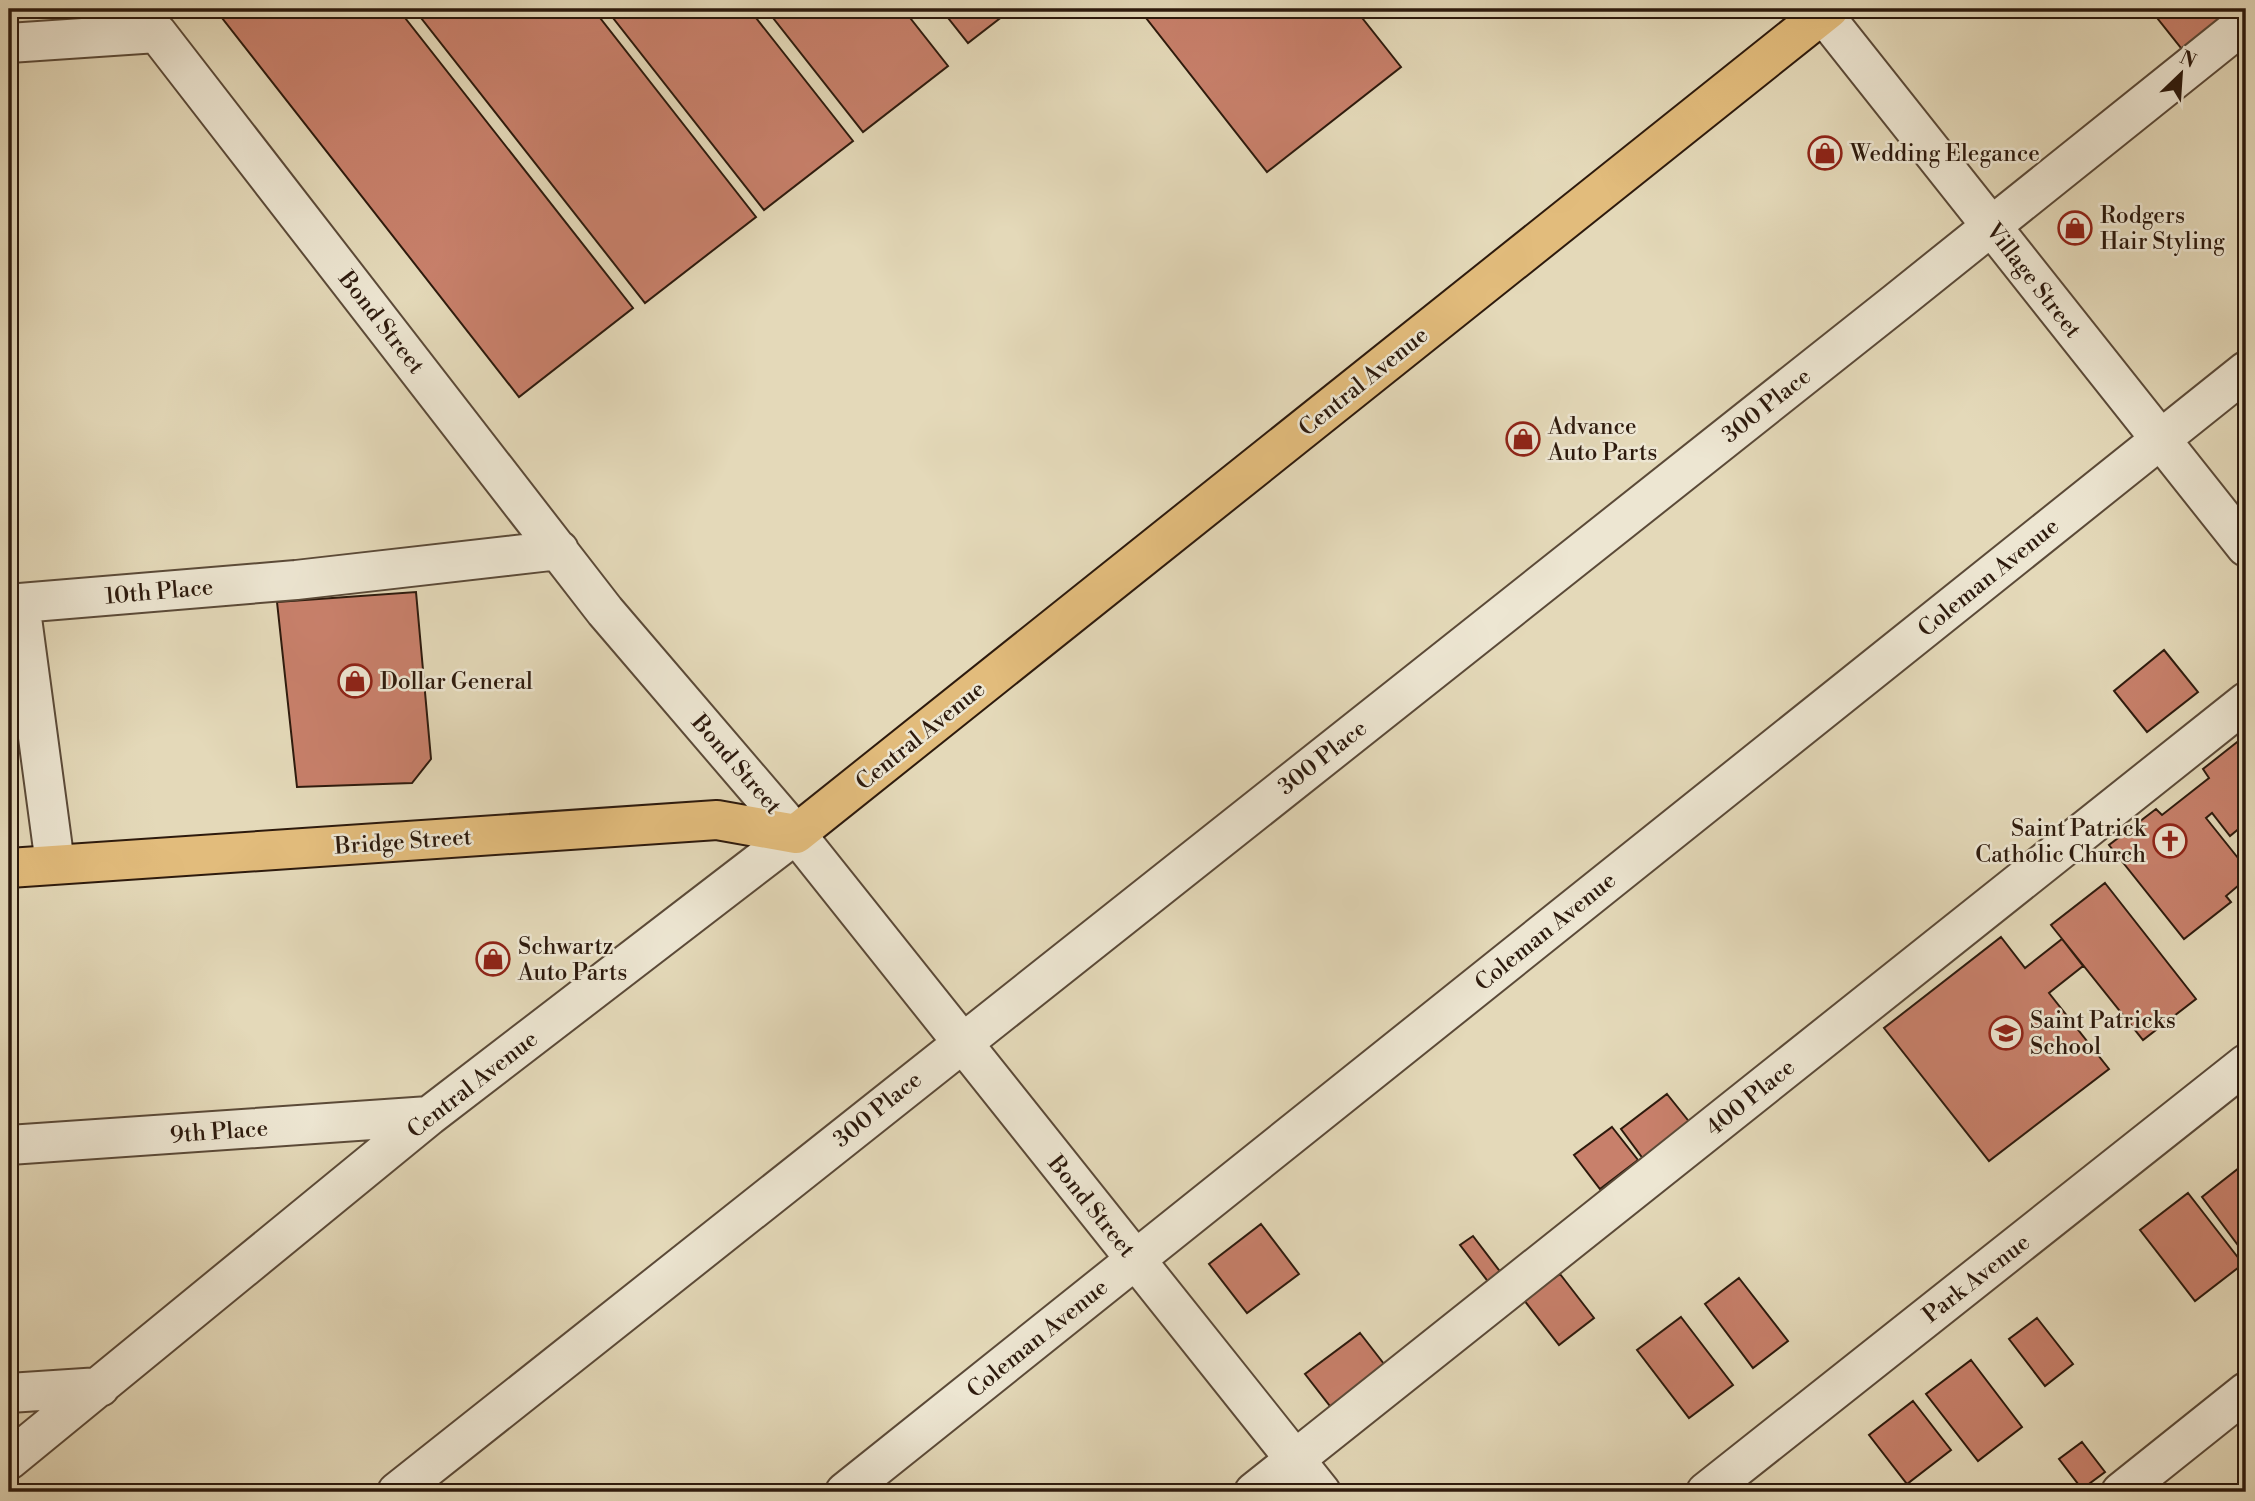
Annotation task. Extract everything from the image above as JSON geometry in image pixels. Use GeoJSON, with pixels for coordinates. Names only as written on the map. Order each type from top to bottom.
{"type":"FeatureCollection","features":[{"type":"Feature","properties":{"kind":"main road","name":"Central Avenue"},"geometry":{"type":"LineString","coordinates":[[796,834],[1826,11]]}},
{"type":"Feature","properties":{"kind":"main road","name":"Bridge Street"},"geometry":{"type":"LineString","coordinates":[[9,868],[717,820],[796,834]]}},
{"type":"Feature","properties":{"kind":"street","name":"Village Street"},"geometry":{"type":"LineString","coordinates":[[1826,11],[1992,227],[2246,547]]}},
{"type":"Feature","properties":{"kind":"street","name":"300 Place"},"geometry":{"type":"LineString","coordinates":[[397,1492],[961,1042],[1992,227],[2246,22]]}},
{"type":"Feature","properties":{"kind":"street","name":"Bond Street"},"geometry":{"type":"LineString","coordinates":[[9,43],[157,33],[605,611],[796,834],[1321,1492]]}},
{"type":"Feature","properties":{"kind":"street","name":"Coleman Avenue"},"geometry":{"type":"LineString","coordinates":[[845,1492],[2246,371]]}},
{"type":"Feature","properties":{"kind":"street","name":"10th Place"},"geometry":{"type":"LineString","coordinates":[[55,864],[20,603],[296,580],[559,550]]}},
{"type":"Feature","properties":{"kind":"street","name":"400 Place"},"geometry":{"type":"LineString","coordinates":[[1254,1492],[2246,702]]}},
{"type":"Feature","properties":{"kind":"street","name":"Central Avenue"},"geometry":{"type":"LineString","coordinates":[[9,1460],[429,1116],[796,834]]}},
{"type":"Feature","properties":{"kind":"street","name":"Park Avenue"},"geometry":{"type":"LineString","coordinates":[[1706,1492],[2246,1063]]}},
{"type":"Feature","properties":{"kind":"street","name":"9th Place"},"geometry":{"type":"LineString","coordinates":[[9,1145],[429,1116]]}},
{"type":"Feature","properties":{"kind":"street"},"geometry":{"type":"LineString","coordinates":[[9,1393],[100,1387]]}},
{"type":"Feature","properties":{"kind":"street"},"geometry":{"type":"LineString","coordinates":[[2121,1492],[2246,1392]]}},
{"type":"Feature","properties":{"kind":"building"},"geometry":{"type":"Polygon","coordinates":[[[215,9],[398,9],[633,308],[519,397],[215,9]]]}},
{"type":"Feature","properties":{"kind":"building"},"geometry":{"type":"Polygon","coordinates":[[[414,9],[593,9],[756,217],[645,303],[414,9]]]}},
{"type":"Feature","properties":{"kind":"building"},"geometry":{"type":"Polygon","coordinates":[[[606,9],[749,9],[853,141],[764,210],[606,9]]]}},
{"type":"Feature","properties":{"kind":"building"},"geometry":{"type":"Polygon","coordinates":[[[766,9],[903,9],[948,66],[863,132],[766,9]]]}},
{"type":"Feature","properties":{"kind":"building"},"geometry":{"type":"Polygon","coordinates":[[[941,9],[1012,9],[968,43],[941,9]]]}},
{"type":"Feature","properties":{"kind":"building"},"geometry":{"type":"Polygon","coordinates":[[[1139,9],[1355,9],[1401,67],[1267,172],[1139,9]]]}},
{"type":"Feature","properties":{"kind":"building"},"geometry":{"type":"Polygon","coordinates":[[[2150,9],[2246,9],[2189,58],[2150,9]]]}},
{"type":"Feature","properties":{"kind":"building","name":"Dollar General"},"geometry":{"type":"Polygon","coordinates":[[[416,592],[431,759],[412,783],[297,787],[277,602],[416,592]]]}},
{"type":"Feature","properties":{"kind":"building"},"geometry":{"type":"Polygon","coordinates":[[[2164,650],[2198,692],[2147,732],[2114,691],[2164,650]]]}},
{"type":"Feature","properties":{"kind":"building","name":"Saint Patrick Catholic Church"},"geometry":{"type":"Polygon","coordinates":[[[2246,735],[2246,834],[2241,827],[2230,836],[2212,813],[2206,818],[2246,868],[2246,879],[2226,896],[2231,902],[2184,939],[2109,845],[2156,809],[2162,815],[2209,778],[2203,769],[2246,735]]]}},
{"type":"Feature","properties":{"kind":"building"},"geometry":{"type":"Polygon","coordinates":[[[2105,883],[2196,999],[2143,1040],[2051,925],[2105,883]]]}},
{"type":"Feature","properties":{"kind":"building","name":"Saint Patricks School"},"geometry":{"type":"Polygon","coordinates":[[[2001,937],[2025,968],[2062,939],[2083,966],[2049,993],[2109,1069],[1989,1161],[1884,1028],[2001,937]]]}},
{"type":"Feature","properties":{"kind":"building"},"geometry":{"type":"Polygon","coordinates":[[[1667,1094],[1691,1124],[1644,1160],[1621,1129],[1667,1094]]]}},
{"type":"Feature","properties":{"kind":"building"},"geometry":{"type":"Polygon","coordinates":[[[1612,1127],[1638,1160],[1600,1189],[1574,1155],[1612,1127]]]}},
{"type":"Feature","properties":{"kind":"building"},"geometry":{"type":"Polygon","coordinates":[[[2239,1168],[2246,1177],[2246,1256],[2202,1197],[2239,1168]]]}},
{"type":"Feature","properties":{"kind":"building"},"geometry":{"type":"Polygon","coordinates":[[[2188,1193],[2243,1264],[2195,1301],[2140,1230],[2188,1193]]]}},
{"type":"Feature","properties":{"kind":"building"},"geometry":{"type":"Polygon","coordinates":[[[1261,1224],[1299,1274],[1247,1313],[1209,1264],[1261,1224]]]}},
{"type":"Feature","properties":{"kind":"building"},"geometry":{"type":"Polygon","coordinates":[[[1473,1236],[1505,1278],[1493,1288],[1460,1245],[1473,1236]]]}},
{"type":"Feature","properties":{"kind":"building"},"geometry":{"type":"Polygon","coordinates":[[[1560,1274],[1594,1318],[1559,1345],[1524,1300],[1560,1274]]]}},
{"type":"Feature","properties":{"kind":"building"},"geometry":{"type":"Polygon","coordinates":[[[1739,1278],[1788,1341],[1753,1368],[1705,1304],[1739,1278]]]}},
{"type":"Feature","properties":{"kind":"building"},"geometry":{"type":"Polygon","coordinates":[[[1681,1317],[1733,1385],[1689,1418],[1637,1350],[1681,1317]]]}},
{"type":"Feature","properties":{"kind":"building"},"geometry":{"type":"Polygon","coordinates":[[[2037,1318],[2073,1364],[2045,1386],[2009,1339],[2037,1318]]]}},
{"type":"Feature","properties":{"kind":"building"},"geometry":{"type":"Polygon","coordinates":[[[1360,1333],[1391,1373],[1337,1415],[1305,1374],[1360,1333]]]}},
{"type":"Feature","properties":{"kind":"building"},"geometry":{"type":"Polygon","coordinates":[[[1971,1360],[2022,1427],[1978,1461],[1926,1394],[1971,1360]]]}},
{"type":"Feature","properties":{"kind":"building"},"geometry":{"type":"Polygon","coordinates":[[[1913,1401],[1951,1450],[1907,1484],[1869,1435],[1913,1401]]]}},
{"type":"Feature","properties":{"kind":"building"},"geometry":{"type":"Polygon","coordinates":[[[2082,1442],[2105,1472],[2082,1489],[2059,1459],[2082,1442]]]}},
{"type":"Feature","properties":{"kind":"place","name":"Wedding Elegance"},"geometry":{"type":"Point","coordinates":[1825,153]}},
{"type":"Feature","properties":{"kind":"place","name":"Rodgers Hair Styling"},"geometry":{"type":"Point","coordinates":[2075,228]}},
{"type":"Feature","properties":{"kind":"place","name":"Advance Auto Parts"},"geometry":{"type":"Point","coordinates":[1523,439]}},
{"type":"Feature","properties":{"kind":"place","name":"Dollar General"},"geometry":{"type":"Point","coordinates":[355,681]}},
{"type":"Feature","properties":{"kind":"place","name":"Saint Patrick Catholic Church"},"geometry":{"type":"Point","coordinates":[2170,841]}},
{"type":"Feature","properties":{"kind":"place","name":"Schwartz Auto Parts"},"geometry":{"type":"Point","coordinates":[493,959]}},
{"type":"Feature","properties":{"kind":"place","name":"Saint Patricks School"},"geometry":{"type":"Point","coordinates":[2006,1033]}}]}
